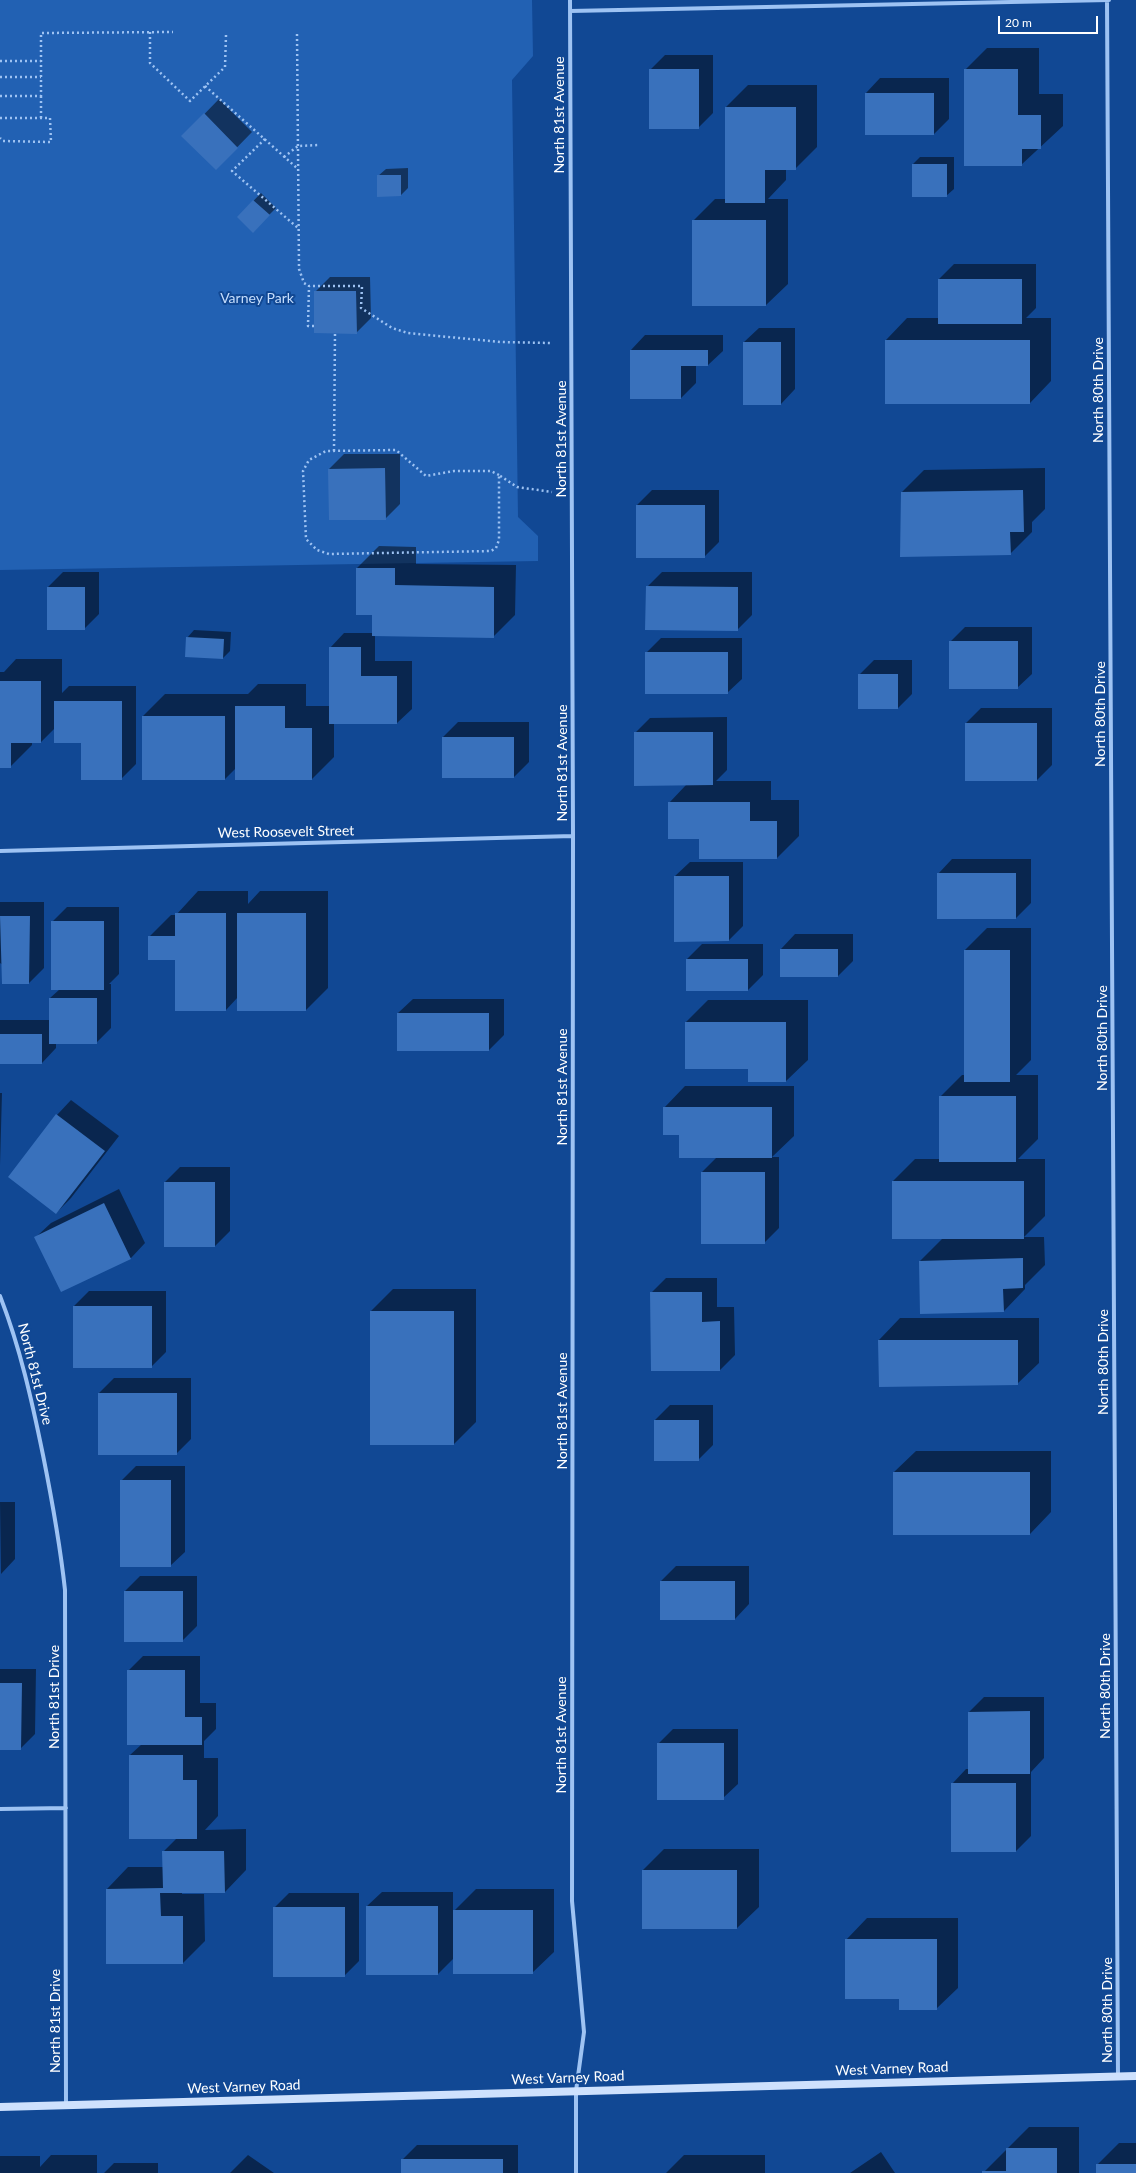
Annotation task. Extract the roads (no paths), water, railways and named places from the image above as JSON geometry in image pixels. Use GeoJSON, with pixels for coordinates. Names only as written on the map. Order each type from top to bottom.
{"type":"FeatureCollection","features":[{"type":"Feature","properties":{"kind":"street","name":"North 81st Avenue"},"geometry":{"type":"LineString","coordinates":[[570,0],[573,836],[572,1900],[584,2032],[576,2091],[576,2173]]}},
{"type":"Feature","properties":{"kind":"street"},"geometry":{"type":"LineString","coordinates":[[570,11],[1107,0]]}},
{"type":"Feature","properties":{"kind":"street","name":"North 80th Drive"},"geometry":{"type":"LineString","coordinates":[[1107,0],[1118,2076]]}},
{"type":"Feature","properties":{"kind":"street","name":"West Roosevelt Street"},"geometry":{"type":"LineString","coordinates":[[0,850],[573,836]]}},
{"type":"Feature","properties":{"kind":"street","name":"North 81st Drive"},"geometry":{"type":"LineString","coordinates":[[0,1296],[13,1329],[34,1409],[60,1540],[65,1590],[66,2105]]}},
{"type":"Feature","properties":{"kind":"street"},"geometry":{"type":"LineString","coordinates":[[0,1809],[66,1808]]}},
{"type":"Feature","properties":{"kind":"street","name":"West Varney Road"},"geometry":{"type":"LineString","coordinates":[[0,2107],[1136,2076]]}},
{"type":"Feature","properties":{"kind":"park label","name":"Varney Park"},"geometry":{"type":"Point","coordinates":[257,298]}}]}
